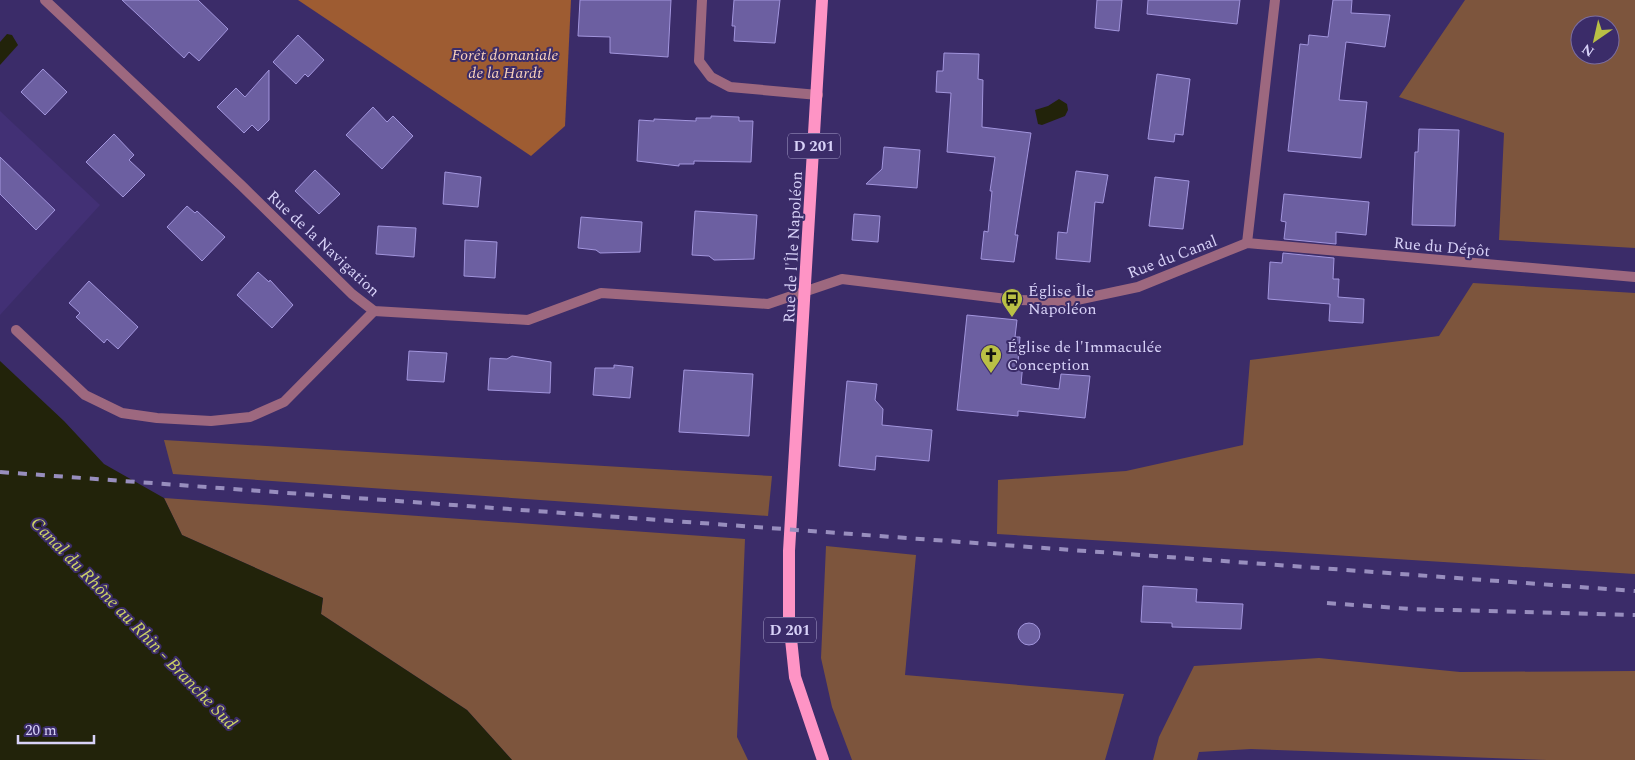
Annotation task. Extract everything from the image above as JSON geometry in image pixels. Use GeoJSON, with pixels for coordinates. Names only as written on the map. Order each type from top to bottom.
{"type":"FeatureCollection","features":[{"type":"Feature","properties":{"kind":"main road","name":"Rue de l'Île Napoléon"},"geometry":{"type":"LineString","coordinates":[[822,0],[818,96],[789,551],[789,620],[795,677],[823,760]]}},
{"type":"Feature","properties":{"kind":"street","name":"Rue de la Navigation"},"geometry":{"type":"LineString","coordinates":[[45,0],[242,186],[352,294],[374,311],[528,320],[601,293],[768,304],[805,292]]}},
{"type":"Feature","properties":{"kind":"street"},"geometry":{"type":"LineString","coordinates":[[702,0],[698,61],[711,77],[730,87],[818,96]]}},
{"type":"Feature","properties":{"kind":"street"},"geometry":{"type":"LineString","coordinates":[[1247,243],[1275,0]]}},
{"type":"Feature","properties":{"kind":"street","name":"Rue du Dépôt"},"geometry":{"type":"LineString","coordinates":[[1247,243],[1635,277]]}},
{"type":"Feature","properties":{"kind":"street","name":"Rue du Canal"},"geometry":{"type":"LineString","coordinates":[[805,292],[842,279],[1015,300],[1072,301],[1138,287],[1247,243]]}},
{"type":"Feature","properties":{"kind":"street"},"geometry":{"type":"LineString","coordinates":[[16,330],[85,395],[122,413],[157,418],[211,421],[250,417],[284,402],[374,311]]}},
{"type":"Feature","properties":{"kind":"shaded area"},"geometry":{"type":"Polygon","coordinates":[[[1465,0],[1635,0],[1635,248],[1499,240],[1504,133],[1399,97],[1465,0]]]}},
{"type":"Feature","properties":{"kind":"shaded area"},"geometry":{"type":"Polygon","coordinates":[[[0,111],[100,205],[0,315],[0,111]]]}},
{"type":"Feature","properties":{"kind":"shaded area"},"geometry":{"type":"Polygon","coordinates":[[[1473,283],[1635,293],[1635,574],[997,534],[998,480],[1126,471],[1243,445],[1250,360],[1439,336],[1473,283]]]}},
{"type":"Feature","properties":{"kind":"shaded area"},"geometry":{"type":"Polygon","coordinates":[[[164,440],[772,476],[768,516],[173,474],[164,440]]]}},
{"type":"Feature","properties":{"kind":"shaded area"},"geometry":{"type":"Polygon","coordinates":[[[164,498],[745,539],[737,737],[748,760],[512,760],[467,710],[321,614],[323,598],[182,535],[164,498]]]}},
{"type":"Feature","properties":{"kind":"shaded area"},"geometry":{"type":"Polygon","coordinates":[[[826,546],[916,555],[905,675],[1124,694],[1105,760],[852,760],[832,707],[821,658],[826,546]]]}},
{"type":"Feature","properties":{"kind":"shaded area"},"geometry":{"type":"Polygon","coordinates":[[[1319,658],[1460,672],[1635,671],[1635,760],[1547,760],[1251,749],[1199,752],[1197,760],[1153,760],[1159,737],[1194,666],[1319,658]]]}},
{"type":"Feature","properties":{"kind":"green space","name":"Forêt domaniale de la Hardt"},"geometry":{"type":"Polygon","coordinates":[[[298,0],[571,0],[565,126],[531,156],[298,0]]]}},
{"type":"Feature","properties":{"kind":"water"},"geometry":{"type":"Polygon","coordinates":[[[7,34],[12,35],[18,45],[0,65],[0,42],[7,34]]]}},
{"type":"Feature","properties":{"kind":"water"},"geometry":{"type":"Polygon","coordinates":[[[1059,99],[1067,104],[1068,110],[1065,116],[1042,125],[1038,124],[1035,110],[1048,106],[1059,99]]]}},
{"type":"Feature","properties":{"kind":"water","name":"Canal du Rhône au Rhin - Branche Sud"},"geometry":{"type":"Polygon","coordinates":[[[0,361],[64,421],[104,464],[164,498],[182,535],[323,598],[321,614],[467,710],[512,760],[0,760],[0,361]]]}},
{"type":"Feature","properties":{"kind":"building"},"geometry":{"type":"Polygon","coordinates":[[[122,0],[198,0],[228,29],[199,61],[189,52],[184,58],[122,0]]]}},
{"type":"Feature","properties":{"kind":"building"},"geometry":{"type":"Polygon","coordinates":[[[580,0],[671,0],[668,57],[610,53],[610,37],[578,36],[580,0]]]}},
{"type":"Feature","properties":{"kind":"building"},"geometry":{"type":"Polygon","coordinates":[[[734,0],[780,0],[775,43],[734,41],[735,26],[732,26],[734,0]]]}},
{"type":"Feature","properties":{"kind":"building"},"geometry":{"type":"Polygon","coordinates":[[[1097,0],[1122,0],[1119,31],[1095,28],[1097,0]]]}},
{"type":"Feature","properties":{"kind":"building"},"geometry":{"type":"Polygon","coordinates":[[[1148,0],[1240,0],[1237,24],[1147,14],[1148,0]]]}},
{"type":"Feature","properties":{"kind":"building"},"geometry":{"type":"Polygon","coordinates":[[[1333,0],[1352,0],[1351,13],[1390,15],[1385,47],[1346,42],[1339,100],[1367,102],[1361,158],[1288,151],[1300,44],[1308,45],[1309,35],[1328,37],[1333,0]]]}},
{"type":"Feature","properties":{"kind":"building"},"geometry":{"type":"Polygon","coordinates":[[[298,35],[324,60],[308,77],[305,74],[296,84],[273,62],[298,35]]]}},
{"type":"Feature","properties":{"kind":"building"},"geometry":{"type":"Polygon","coordinates":[[[944,53],[979,54],[978,79],[983,80],[982,127],[1031,133],[1015,235],[1018,235],[1014,262],[981,259],[984,231],[988,232],[992,191],[990,191],[995,157],[947,152],[951,93],[936,92],[937,71],[943,71],[944,53]]]}},
{"type":"Feature","properties":{"kind":"building"},"geometry":{"type":"Polygon","coordinates":[[[43,69],[67,92],[45,115],[21,92],[43,69]]]}},
{"type":"Feature","properties":{"kind":"building"},"geometry":{"type":"Polygon","coordinates":[[[269,70],[269,120],[258,131],[252,125],[244,133],[217,107],[236,88],[245,97],[269,70]]]}},
{"type":"Feature","properties":{"kind":"building"},"geometry":{"type":"Polygon","coordinates":[[[1157,74],[1190,79],[1183,135],[1175,134],[1174,142],[1148,139],[1157,74]]]}},
{"type":"Feature","properties":{"kind":"building"},"geometry":{"type":"Polygon","coordinates":[[[373,107],[387,122],[393,116],[413,136],[382,169],[346,135],[373,107]]]}},
{"type":"Feature","properties":{"kind":"building"},"geometry":{"type":"Polygon","coordinates":[[[711,116],[739,117],[739,121],[753,121],[751,162],[694,161],[694,164],[679,164],[679,166],[637,161],[639,120],[696,121],[696,118],[711,118],[711,116]]]}},
{"type":"Feature","properties":{"kind":"building"},"geometry":{"type":"Polygon","coordinates":[[[1419,129],[1459,130],[1455,226],[1412,225],[1415,152],[1418,152],[1419,129]]]}},
{"type":"Feature","properties":{"kind":"building"},"geometry":{"type":"Polygon","coordinates":[[[114,134],[134,155],[129,160],[145,175],[123,197],[86,162],[114,134]]]}},
{"type":"Feature","properties":{"kind":"building"},"geometry":{"type":"Polygon","coordinates":[[[884,147],[920,150],[917,188],[866,184],[882,169],[884,147]]]}},
{"type":"Feature","properties":{"kind":"building"},"geometry":{"type":"Polygon","coordinates":[[[0,157],[55,210],[36,230],[0,194],[0,157]]]}},
{"type":"Feature","properties":{"kind":"building"},"geometry":{"type":"Polygon","coordinates":[[[315,170],[340,194],[319,214],[295,191],[315,170]]]}},
{"type":"Feature","properties":{"kind":"building"},"geometry":{"type":"Polygon","coordinates":[[[1076,171],[1108,175],[1103,203],[1095,202],[1090,262],[1056,259],[1058,232],[1067,233],[1076,171]]]}},
{"type":"Feature","properties":{"kind":"building"},"geometry":{"type":"Polygon","coordinates":[[[445,172],[481,177],[478,207],[443,204],[445,172]]]}},
{"type":"Feature","properties":{"kind":"building"},"geometry":{"type":"Polygon","coordinates":[[[1155,177],[1189,181],[1183,229],[1149,226],[1155,177]]]}},
{"type":"Feature","properties":{"kind":"building"},"geometry":{"type":"Polygon","coordinates":[[[1284,194],[1369,202],[1366,235],[1336,232],[1336,244],[1284,239],[1286,222],[1281,221],[1284,194]]]}},
{"type":"Feature","properties":{"kind":"building"},"geometry":{"type":"Polygon","coordinates":[[[187,206],[195,213],[197,211],[225,237],[202,261],[167,227],[187,206]]]}},
{"type":"Feature","properties":{"kind":"building"},"geometry":{"type":"Polygon","coordinates":[[[695,211],[757,215],[754,259],[714,260],[709,256],[692,255],[695,211]]]}},
{"type":"Feature","properties":{"kind":"building"},"geometry":{"type":"Polygon","coordinates":[[[854,214],[880,216],[878,242],[852,240],[854,214]]]}},
{"type":"Feature","properties":{"kind":"building"},"geometry":{"type":"Polygon","coordinates":[[[581,217],[642,222],[640,252],[600,253],[596,250],[578,248],[581,217]]]}},
{"type":"Feature","properties":{"kind":"building"},"geometry":{"type":"Polygon","coordinates":[[[378,226],[416,228],[414,257],[376,254],[378,226]]]}},
{"type":"Feature","properties":{"kind":"building"},"geometry":{"type":"Polygon","coordinates":[[[465,240],[497,242],[495,278],[464,276],[465,240]]]}},
{"type":"Feature","properties":{"kind":"building"},"geometry":{"type":"Polygon","coordinates":[[[1283,253],[1334,258],[1333,279],[1339,279],[1338,297],[1364,299],[1363,323],[1329,321],[1330,304],[1268,299],[1270,262],[1282,263],[1283,253]]]}},
{"type":"Feature","properties":{"kind":"building"},"geometry":{"type":"Polygon","coordinates":[[[258,272],[269,282],[270,280],[293,305],[272,328],[237,295],[258,272]]]}},
{"type":"Feature","properties":{"kind":"building"},"geometry":{"type":"Polygon","coordinates":[[[89,281],[138,327],[118,349],[107,339],[104,343],[76,317],[80,313],[69,303],[89,281]]]}},
{"type":"Feature","properties":{"kind":"building","name":"Église de l'Immaculée Conception"},"geometry":{"type":"Polygon","coordinates":[[[967,315],[1017,320],[1015,337],[1020,337],[1018,363],[1023,363],[1021,384],[1059,389],[1061,374],[1090,376],[1085,418],[1018,411],[1018,416],[957,410],[967,315]]]}},
{"type":"Feature","properties":{"kind":"building"},"geometry":{"type":"Polygon","coordinates":[[[409,351],[447,353],[444,382],[407,380],[409,351]]]}},
{"type":"Feature","properties":{"kind":"building"},"geometry":{"type":"Polygon","coordinates":[[[512,356],[551,362],[550,393],[488,390],[490,358],[507,359],[512,356]]]}},
{"type":"Feature","properties":{"kind":"building"},"geometry":{"type":"Polygon","coordinates":[[[614,365],[633,367],[630,398],[593,395],[595,368],[614,368],[614,365]]]}},
{"type":"Feature","properties":{"kind":"building"},"geometry":{"type":"Polygon","coordinates":[[[684,370],[753,374],[749,436],[679,432],[684,370]]]}},
{"type":"Feature","properties":{"kind":"building"},"geometry":{"type":"Polygon","coordinates":[[[847,381],[877,384],[875,400],[883,409],[882,425],[932,430],[929,461],[876,456],[875,470],[839,466],[847,381]]]}},
{"type":"Feature","properties":{"kind":"building"},"geometry":{"type":"Polygon","coordinates":[[[1143,586],[1197,589],[1196,602],[1243,604],[1241,629],[1172,627],[1172,623],[1141,622],[1143,586]]]}},
{"type":"Feature","properties":{"kind":"building"},"geometry":{"type":"Polygon","coordinates":[[[1029,623],[1039,630],[1040,634],[1033,644],[1029,645],[1019,638],[1018,634],[1025,624],[1029,623]]]}},
{"type":"Feature","properties":{"kind":"railway"},"geometry":{"type":"LineString","coordinates":[[0,472],[1635,591]]}},
{"type":"Feature","properties":{"kind":"railway"},"geometry":{"type":"LineString","coordinates":[[1327,603],[1411,609],[1635,615]]}},
{"type":"Feature","properties":{"kind":"place","name":"Église Île Napoléon"},"geometry":{"type":"Point","coordinates":[1012,318]}},
{"type":"Feature","properties":{"kind":"place","name":"Église de l'Immaculée Conception"},"geometry":{"type":"Point","coordinates":[991,374]}}]}
